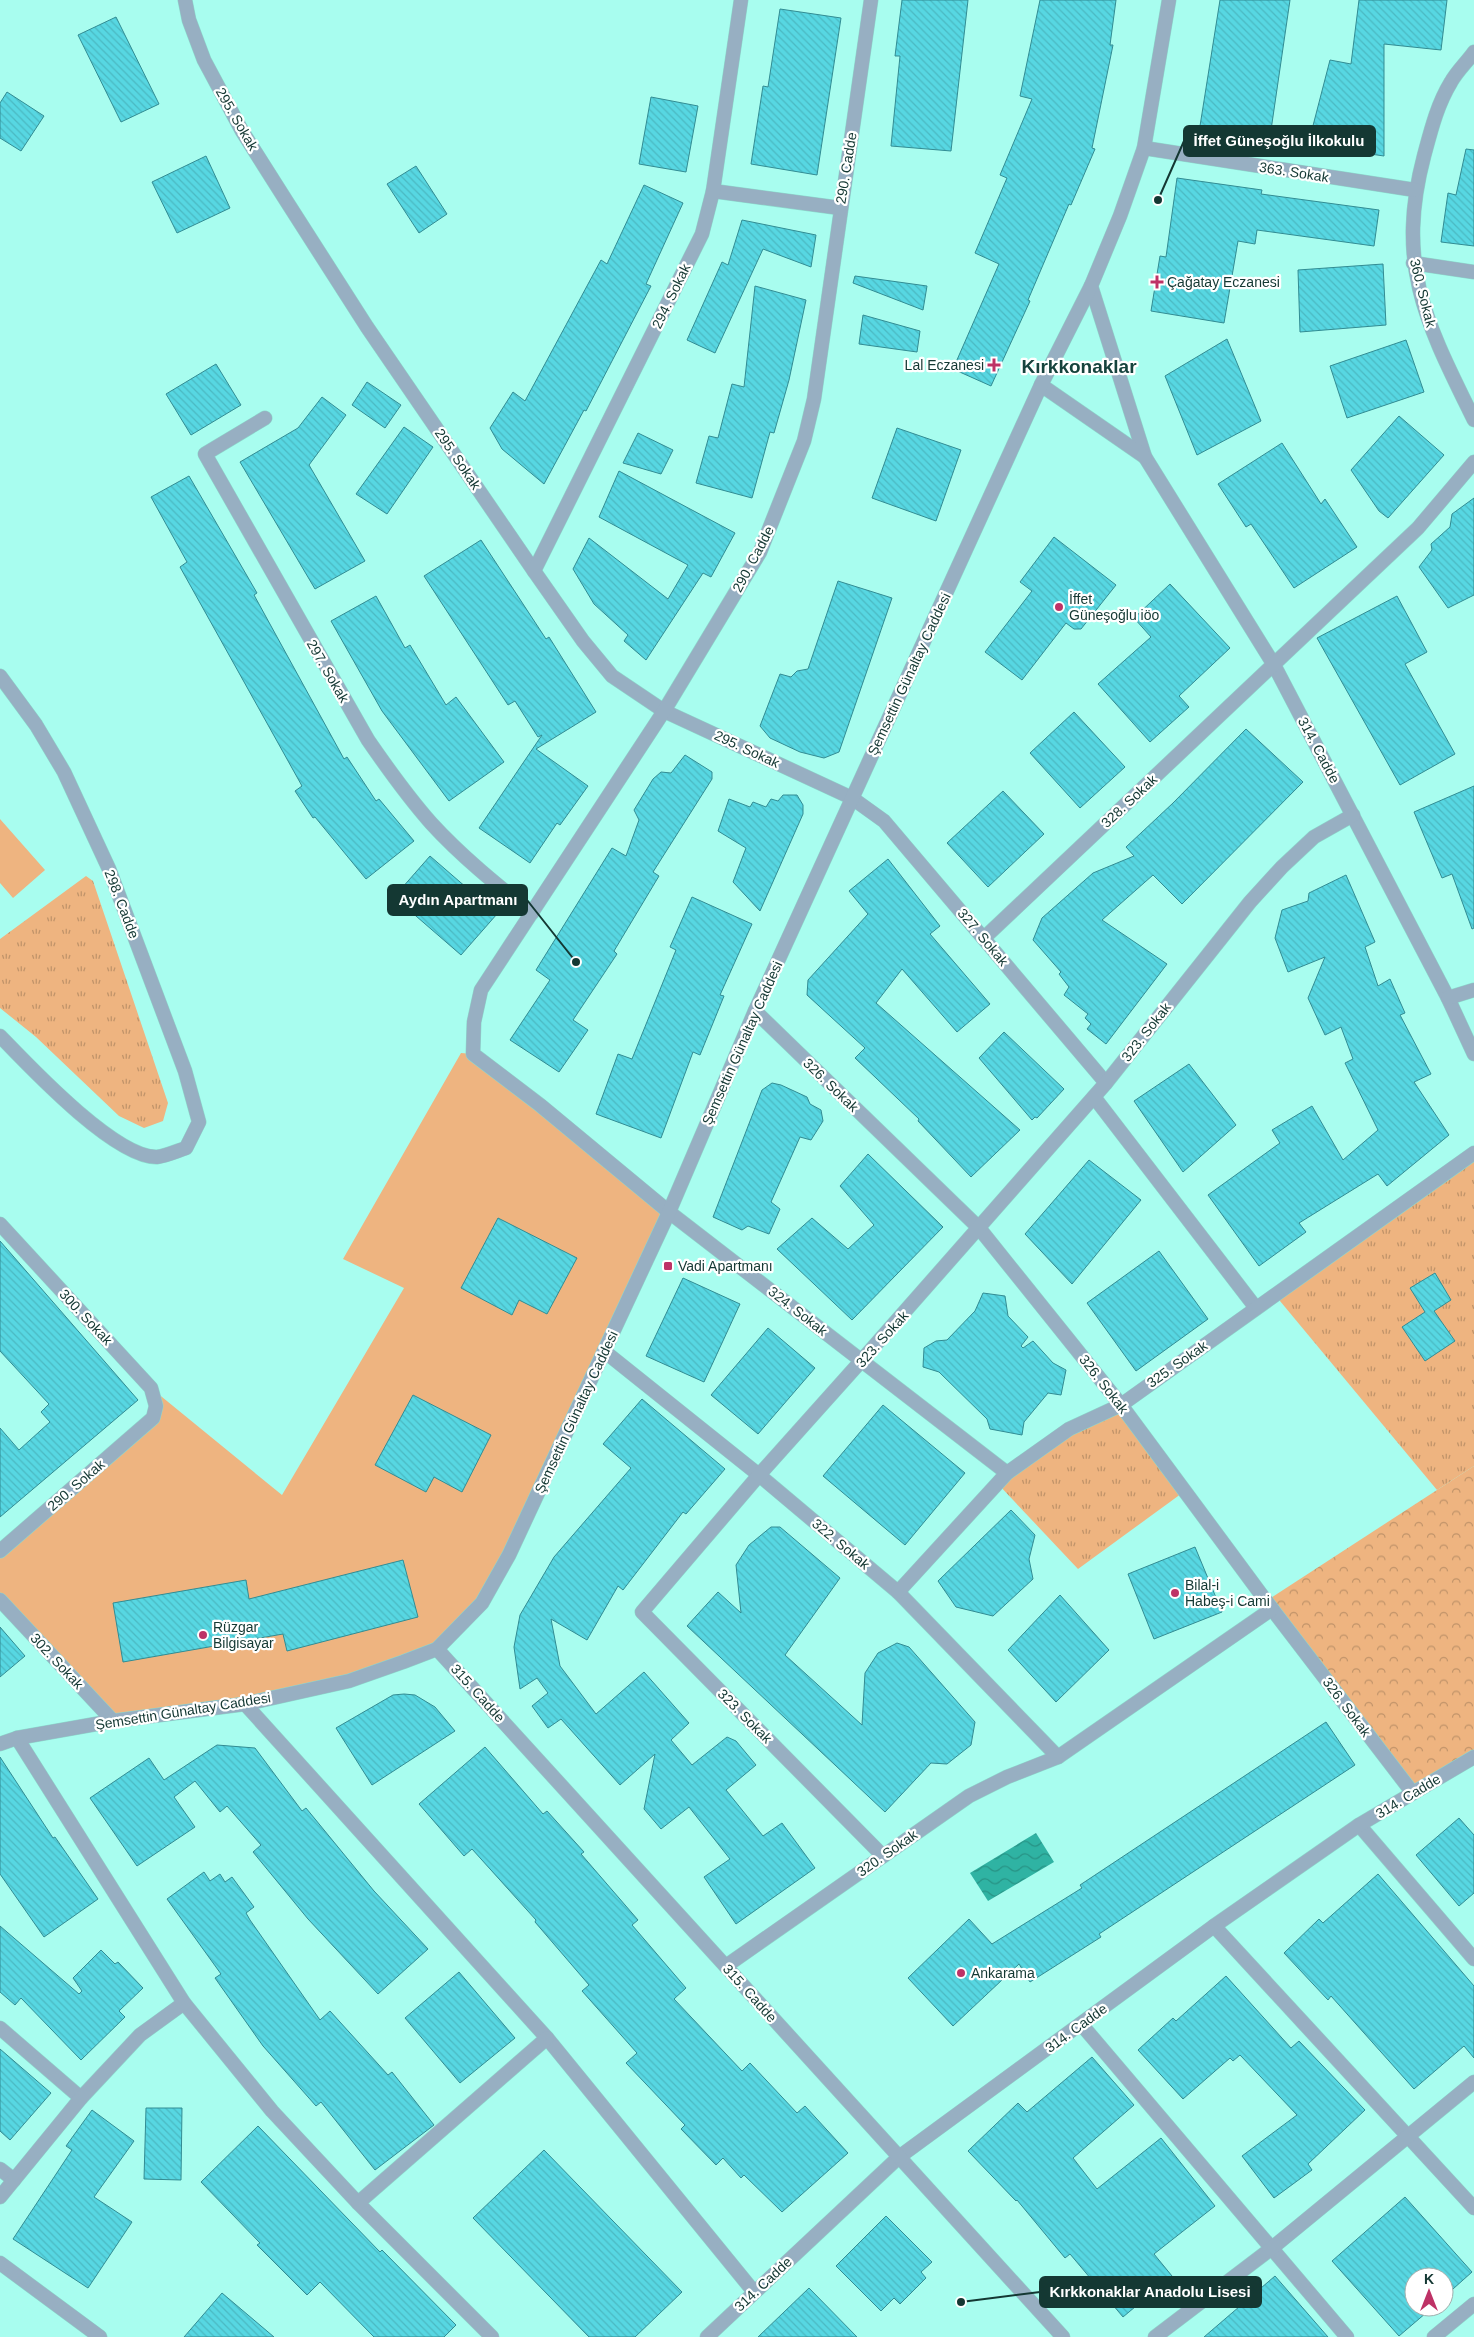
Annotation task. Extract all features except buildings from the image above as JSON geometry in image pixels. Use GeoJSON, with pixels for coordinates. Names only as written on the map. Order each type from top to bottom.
{"type":"FeatureCollection","features":[{"type":"Feature","properties":{"kind":"street","name":"295. Sokak"},"geometry":{"type":"LineString","coordinates":[[184,0],[189,20],[204,60],[242,131],[367,327],[583,641],[612,676],[664,712],[852,798]]}},
{"type":"Feature","properties":{"kind":"street","name":"294. Sokak"},"geometry":{"type":"LineString","coordinates":[[534,571],[702,234],[713,191],[741,0]]}},
{"type":"Feature","properties":{"kind":"street","name":"290. Cadde"},"geometry":{"type":"LineString","coordinates":[[473,1054],[474,1022],[481,990],[664,712],[760,552],[804,441],[814,399],[871,0]]}},
{"type":"Feature","properties":{"kind":"street","name":"Şemsettin Günaltay Caddesi"},"geometry":{"type":"LineString","coordinates":[[0,1744],[17,1738],[113,1721],[245,1704],[349,1681],[437,1649],[482,1603],[505,1563],[669,1212],[755,1011],[852,798],[1041,385],[1091,286],[1120,216],[1144,148],[1169,0]]}},
{"type":"Feature","properties":{"kind":"street","name":"360. Sokak"},"geometry":{"type":"LineString","coordinates":[[1474,52],[1452,80],[1436,112],[1415,190],[1412,222],[1413,263],[1423,305],[1438,346],[1474,420]]}},
{"type":"Feature","properties":{"kind":"street","name":"363. Sokak"},"geometry":{"type":"LineString","coordinates":[[1144,148],[1415,190]]}},
{"type":"Feature","properties":{"kind":"street"},"geometry":{"type":"LineString","coordinates":[[713,191],[840,208]]}},
{"type":"Feature","properties":{"kind":"street"},"geometry":{"type":"LineString","coordinates":[[1413,263],[1474,272]]}},
{"type":"Feature","properties":{"kind":"street"},"geometry":{"type":"LineString","coordinates":[[1091,286],[1145,456]]}},
{"type":"Feature","properties":{"kind":"street"},"geometry":{"type":"LineString","coordinates":[[1041,385],[1145,456]]}},
{"type":"Feature","properties":{"kind":"street","name":"297. Sokak"},"geometry":{"type":"LineString","coordinates":[[265,418],[205,454],[368,740],[396,780],[439,831],[487,877],[532,913]]}},
{"type":"Feature","properties":{"kind":"street","name":"314. Cadde"},"geometry":{"type":"LineString","coordinates":[[1145,456],[1274,665],[1448,998],[1474,1054]]}},
{"type":"Feature","properties":{"kind":"street","name":"328. Sokak"},"geometry":{"type":"LineString","coordinates":[[984,938],[1418,528],[1474,462]]}},
{"type":"Feature","properties":{"kind":"street","name":"298. Cadde"},"geometry":{"type":"LineString","coordinates":[[0,676],[36,725],[64,772],[109,868],[185,1071],[199,1122],[186,1148],[156,1157],[122,1147],[54,1091],[0,1036]]}},
{"type":"Feature","properties":{"kind":"street","name":"327. Sokak"},"geometry":{"type":"LineString","coordinates":[[852,798],[884,821],[1106,1083]]}},
{"type":"Feature","properties":{"kind":"street","name":"323. Sokak"},"geometry":{"type":"LineString","coordinates":[[883,1856],[642,1612],[759,1475],[1106,1083],[1250,902],[1282,867],[1314,837],[1353,815]]}},
{"type":"Feature","properties":{"kind":"street"},"geometry":{"type":"LineString","coordinates":[[1448,998],[1474,990]]}},
{"type":"Feature","properties":{"kind":"street","name":"326. Sokak"},"geometry":{"type":"LineString","coordinates":[[755,1011],[979,1228],[1121,1405],[1272,1609],[1412,1792]]}},
{"type":"Feature","properties":{"kind":"street","name":"324. Sokak"},"geometry":{"type":"LineString","coordinates":[[473,1054],[540,1105],[669,1212],[1007,1473]]}},
{"type":"Feature","properties":{"kind":"street"},"geometry":{"type":"LineString","coordinates":[[1094,1096],[1256,1308]]}},
{"type":"Feature","properties":{"kind":"street","name":"325. Sokak"},"geometry":{"type":"LineString","coordinates":[[898,1592],[1007,1473],[1069,1429],[1121,1405],[1474,1153]]}},
{"type":"Feature","properties":{"kind":"street","name":"300. Sokak"},"geometry":{"type":"LineString","coordinates":[[0,1224],[151,1388],[156,1406],[153,1418]]}},
{"type":"Feature","properties":{"kind":"street","name":"322. Sokak"},"geometry":{"type":"LineString","coordinates":[[604,1351],[759,1475],[898,1592],[1058,1758]]}},
{"type":"Feature","properties":{"kind":"street","name":"290. Sokak"},"geometry":{"type":"LineString","coordinates":[[0,1551],[153,1418]]}},
{"type":"Feature","properties":{"kind":"street","name":"302. Sokak"},"geometry":{"type":"LineString","coordinates":[[0,1600],[113,1721]]}},
{"type":"Feature","properties":{"kind":"street","name":"320. Sokak"},"geometry":{"type":"LineString","coordinates":[[726,1966],[969,1796],[1008,1777],[1058,1758],[1272,1609]]}},
{"type":"Feature","properties":{"kind":"street","name":"315. Cadde"},"geometry":{"type":"LineString","coordinates":[[437,1649],[1063,2337]]}},
{"type":"Feature","properties":{"kind":"street"},"geometry":{"type":"LineString","coordinates":[[245,1704],[547,2038],[754,2292]]}},
{"type":"Feature","properties":{"kind":"street"},"geometry":{"type":"LineString","coordinates":[[17,1738],[184,2003],[272,2111],[358,2203],[492,2337]]}},
{"type":"Feature","properties":{"kind":"street","name":"314. Cadde"},"geometry":{"type":"LineString","coordinates":[[707,2337],[900,2157],[1214,1926],[1359,1825],[1474,1757]]}},
{"type":"Feature","properties":{"kind":"street"},"geometry":{"type":"LineString","coordinates":[[1359,1825],[1474,1959]]}},
{"type":"Feature","properties":{"kind":"street"},"geometry":{"type":"LineString","coordinates":[[1214,1926],[1474,2208]]}},
{"type":"Feature","properties":{"kind":"street"},"geometry":{"type":"LineString","coordinates":[[0,2197],[81,2098],[140,2035],[184,2003]]}},
{"type":"Feature","properties":{"kind":"street"},"geometry":{"type":"LineString","coordinates":[[1081,2024],[1347,2337]]}},
{"type":"Feature","properties":{"kind":"street"},"geometry":{"type":"LineString","coordinates":[[0,2028],[81,2098]]}},
{"type":"Feature","properties":{"kind":"street"},"geometry":{"type":"LineString","coordinates":[[358,2203],[547,2038]]}},
{"type":"Feature","properties":{"kind":"street"},"geometry":{"type":"LineString","coordinates":[[1155,2337],[1272,2248],[1474,2082]]}},
{"type":"Feature","properties":{"kind":"street"},"geometry":{"type":"LineString","coordinates":[[0,2169],[14,2180]]}},
{"type":"Feature","properties":{"kind":"street"},"geometry":{"type":"LineString","coordinates":[[0,2263],[100,2337]]}},
{"type":"Feature","properties":{"kind":"street"},"geometry":{"type":"LineString","coordinates":[[1434,2337],[1474,2304]]}},
{"type":"Feature","properties":{"kind":"green space"},"geometry":{"type":"Polygon","coordinates":[[[0,819],[45,870],[13,898],[0,883],[0,819]]]}},
{"type":"Feature","properties":{"kind":"green space"},"geometry":{"type":"Polygon","coordinates":[[[86,876],[93,881],[168,1103],[163,1121],[144,1128],[119,1116],[36,1037],[0,1008],[0,939],[86,876]]]}},
{"type":"Feature","properties":{"kind":"green space"},"geometry":{"type":"Polygon","coordinates":[[[461,1053],[473,1054],[669,1212],[482,1603],[437,1649],[349,1681],[113,1721],[0,1600],[0,1551],[153,1418],[151,1388],[282,1495],[404,1288],[343,1259],[461,1053]]]}},
{"type":"Feature","properties":{"kind":"green space"},"geometry":{"type":"Polygon","coordinates":[[[1474,1153],[1474,1466],[1437,1490],[1275,1295],[1474,1153]]]}},
{"type":"Feature","properties":{"kind":"green space"},"geometry":{"type":"Polygon","coordinates":[[[1121,1405],[1185,1491],[1078,1569],[997,1483],[1007,1473],[1121,1405]]]}},
{"type":"Feature","properties":{"kind":"green space"},"geometry":{"type":"Polygon","coordinates":[[[1474,1466],[1474,1757],[1412,1792],[1266,1601],[1474,1466]]]}},
{"type":"Feature","properties":{"kind":"water"},"geometry":{"type":"Polygon","coordinates":[[[1036,1833],[1054,1862],[988,1901],[970,1873],[1036,1833]]]}},
{"type":"Feature","properties":{"kind":"place","name":"İffet Güneşoğlu İlkokulu"},"geometry":{"type":"Point","coordinates":[1158,200]}},
{"type":"Feature","properties":{"kind":"place","name":"Çağatay Eczanesi"},"geometry":{"type":"Point","coordinates":[1157,282]}},
{"type":"Feature","properties":{"kind":"place","name":"Lal Eczanesi"},"geometry":{"type":"Point","coordinates":[994,365]}},
{"type":"Feature","properties":{"kind":"place","name":"İffet Güneşoğlu iöo"},"geometry":{"type":"Point","coordinates":[1059,607]}},
{"type":"Feature","properties":{"kind":"place","name":"Aydın Apartmanı"},"geometry":{"type":"Point","coordinates":[576,962]}},
{"type":"Feature","properties":{"kind":"place","name":"Vadi Apartmanı"},"geometry":{"type":"Point","coordinates":[668,1266]}},
{"type":"Feature","properties":{"kind":"place","name":"Bilal-i Habeş-i Cami"},"geometry":{"type":"Point","coordinates":[1175,1593]}},
{"type":"Feature","properties":{"kind":"place","name":"Rüzgar Bilgisayar"},"geometry":{"type":"Point","coordinates":[203,1635]}},
{"type":"Feature","properties":{"kind":"place","name":"Ankarama"},"geometry":{"type":"Point","coordinates":[961,1973]}},
{"type":"Feature","properties":{"kind":"place","name":"Kırkkonaklar Anadolu Lisesi"},"geometry":{"type":"Point","coordinates":[961,2302]}},
{"type":"Feature","properties":{"kind":"district","name":"Kırkkonaklar"},"geometry":{"type":"Point","coordinates":[1079,366]}}]}
